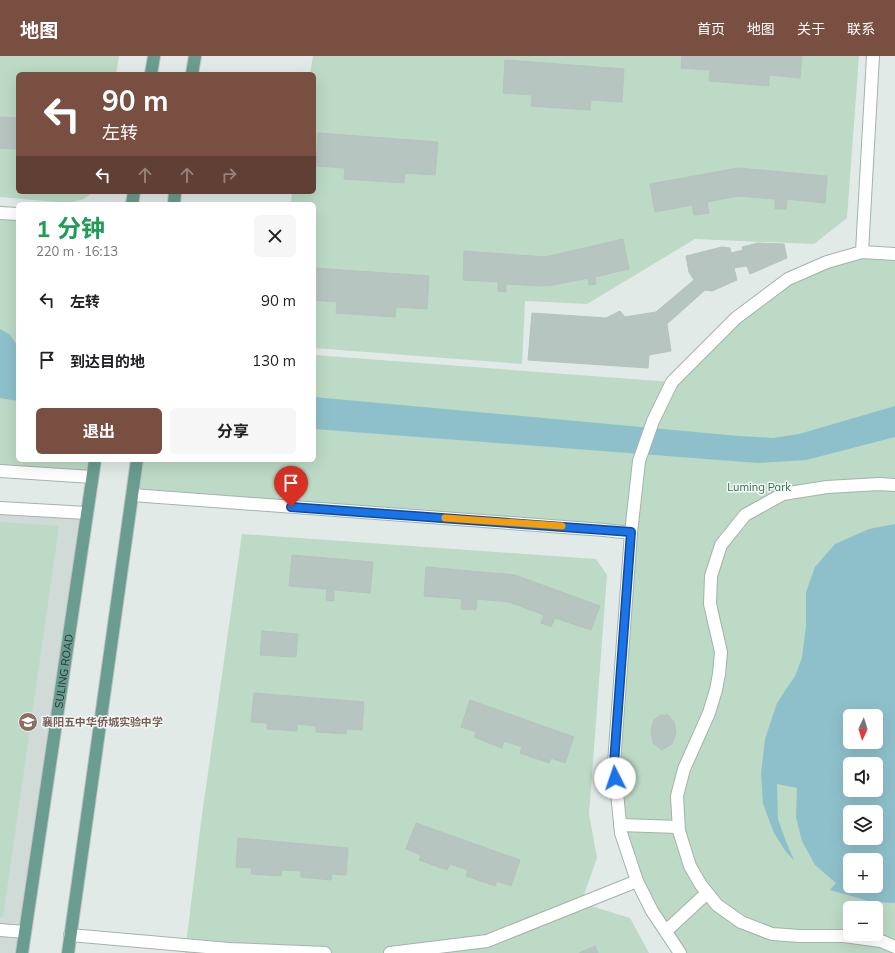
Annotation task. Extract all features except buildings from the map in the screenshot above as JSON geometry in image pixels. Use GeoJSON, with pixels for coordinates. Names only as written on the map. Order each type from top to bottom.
{"type":"FeatureCollection","features":[{"type":"Feature","properties":{"kind":"main road"},"geometry":{"type":"LineString","coordinates":[[152,72],[154,56]]}},
{"type":"Feature","properties":{"kind":"main road"},"geometry":{"type":"LineString","coordinates":[[192,72],[195,56]]}},
{"type":"Feature","properties":{"kind":"main road","name":"SULING ROAD"},"geometry":{"type":"LineString","coordinates":[[22,953],[95,462]]}},
{"type":"Feature","properties":{"kind":"main road"},"geometry":{"type":"LineString","coordinates":[[68,953],[137,462]]}},
{"type":"Feature","properties":{"kind":"street"},"geometry":{"type":"LineString","coordinates":[[862,252],[873,56]]}},
{"type":"Feature","properties":{"kind":"street"},"geometry":{"type":"LineString","coordinates":[[0,212],[16,214]]}},
{"type":"Feature","properties":{"kind":"street"},"geometry":{"type":"LineString","coordinates":[[680,953],[652,912],[637,881],[620,833],[614,763],[631,532],[639,461],[653,421],[672,382],[736,318],[788,279],[827,262],[862,252],[895,254]]}},
{"type":"Feature","properties":{"kind":"street"},"geometry":{"type":"LineString","coordinates":[[0,471],[92,477]]}},
{"type":"Feature","properties":{"kind":"street"},"geometry":{"type":"LineString","coordinates":[[895,485],[879,484],[827,487],[783,494],[745,515],[721,545],[711,576],[710,604],[721,652],[719,674],[709,713],[684,769],[677,796],[678,831],[690,866],[707,893],[718,905],[741,922],[772,934],[800,936],[844,936],[881,941],[895,947]]}},
{"type":"Feature","properties":{"kind":"street"},"geometry":{"type":"LineString","coordinates":[[132,495],[631,532]]}},
{"type":"Feature","properties":{"kind":"street"},"geometry":{"type":"LineString","coordinates":[[0,508],[87,513]]}},
{"type":"Feature","properties":{"kind":"street"},"geometry":{"type":"LineString","coordinates":[[620,825],[678,826]]}},
{"type":"Feature","properties":{"kind":"street"},"geometry":{"type":"LineString","coordinates":[[390,953],[487,941],[637,881]]}},
{"type":"Feature","properties":{"kind":"street"},"geometry":{"type":"LineString","coordinates":[[666,931],[707,893]]}},
{"type":"Feature","properties":{"kind":"street"},"geometry":{"type":"LineString","coordinates":[[0,930],[25,932]]}},
{"type":"Feature","properties":{"kind":"street"},"geometry":{"type":"LineString","coordinates":[[70,935],[229,949],[325,953]]}},
{"type":"Feature","properties":{"kind":"shaded area","name":"襄阳五中华侨城实验中学"},"geometry":{"type":"Polygon","coordinates":[[[0,508],[87,513],[22,953],[0,953],[0,508]]]}},
{"type":"Feature","properties":{"kind":"green space"},"geometry":{"type":"Polygon","coordinates":[[[0,56],[119,56],[116,72],[16,72],[16,194],[90,194],[84,199],[73,202],[0,197],[0,56]]]}},
{"type":"Feature","properties":{"kind":"green space"},"geometry":{"type":"Polygon","coordinates":[[[313,56],[859,56],[847,218],[814,244],[695,239],[587,304],[525,301],[522,364],[316,348],[316,202],[291,202],[292,194],[316,194],[316,72],[310,72],[313,56]]]}},
{"type":"Feature","properties":{"kind":"green space"},"geometry":{"type":"Polygon","coordinates":[[[0,213],[16,214],[16,462],[95,462],[92,477],[0,471],[0,213]]]}},
{"type":"Feature","properties":{"kind":"green space","name":"Luming Park"},"geometry":{"type":"Polygon","coordinates":[[[895,254],[895,953],[680,953],[652,911],[621,833],[614,763],[630,533],[132,495],[137,462],[316,462],[316,355],[672,382],[788,279],[827,262],[895,254]]]}},
{"type":"Feature","properties":{"kind":"green space"},"geometry":{"type":"Polygon","coordinates":[[[0,522],[59,526],[3,917],[0,917],[0,522]]]}},
{"type":"Feature","properties":{"kind":"green space"},"geometry":{"type":"Polygon","coordinates":[[[242,534],[596,559],[607,575],[589,814],[597,858],[581,903],[630,918],[649,953],[185,953],[201,822],[242,534]]]}},
{"type":"Feature","properties":{"kind":"water"},"geometry":{"type":"Polygon","coordinates":[[[0,329],[10,335],[16,343],[16,401],[0,398],[0,329]]]}},
{"type":"Feature","properties":{"kind":"water"},"geometry":{"type":"Polygon","coordinates":[[[316,397],[773,438],[799,434],[895,406],[895,437],[806,460],[758,463],[316,429],[316,397]]]}},
{"type":"Feature","properties":{"kind":"water"},"geometry":{"type":"Polygon","coordinates":[[[895,524],[895,903],[868,901],[830,890],[836,883],[815,865],[802,841],[796,817],[797,788],[777,784],[778,819],[794,860],[786,852],[774,833],[763,804],[761,774],[765,739],[777,703],[795,676],[802,658],[806,626],[806,592],[815,567],[835,544],[869,529],[895,524]]]}},
{"type":"Feature","properties":{"kind":"slow traffic"},"geometry":{"type":"LineString","coordinates":[[445,518],[562,526]]}},
{"type":"Feature","properties":{"kind":"place","name":"襄阳五中华侨城实验中学"},"geometry":{"type":"Point","coordinates":[28,722]}},
{"type":"Feature","properties":{"kind":"route"},"geometry":{"type":"LineString","coordinates":[[291,507],[631,532],[614,763],[615,778]]}}]}
